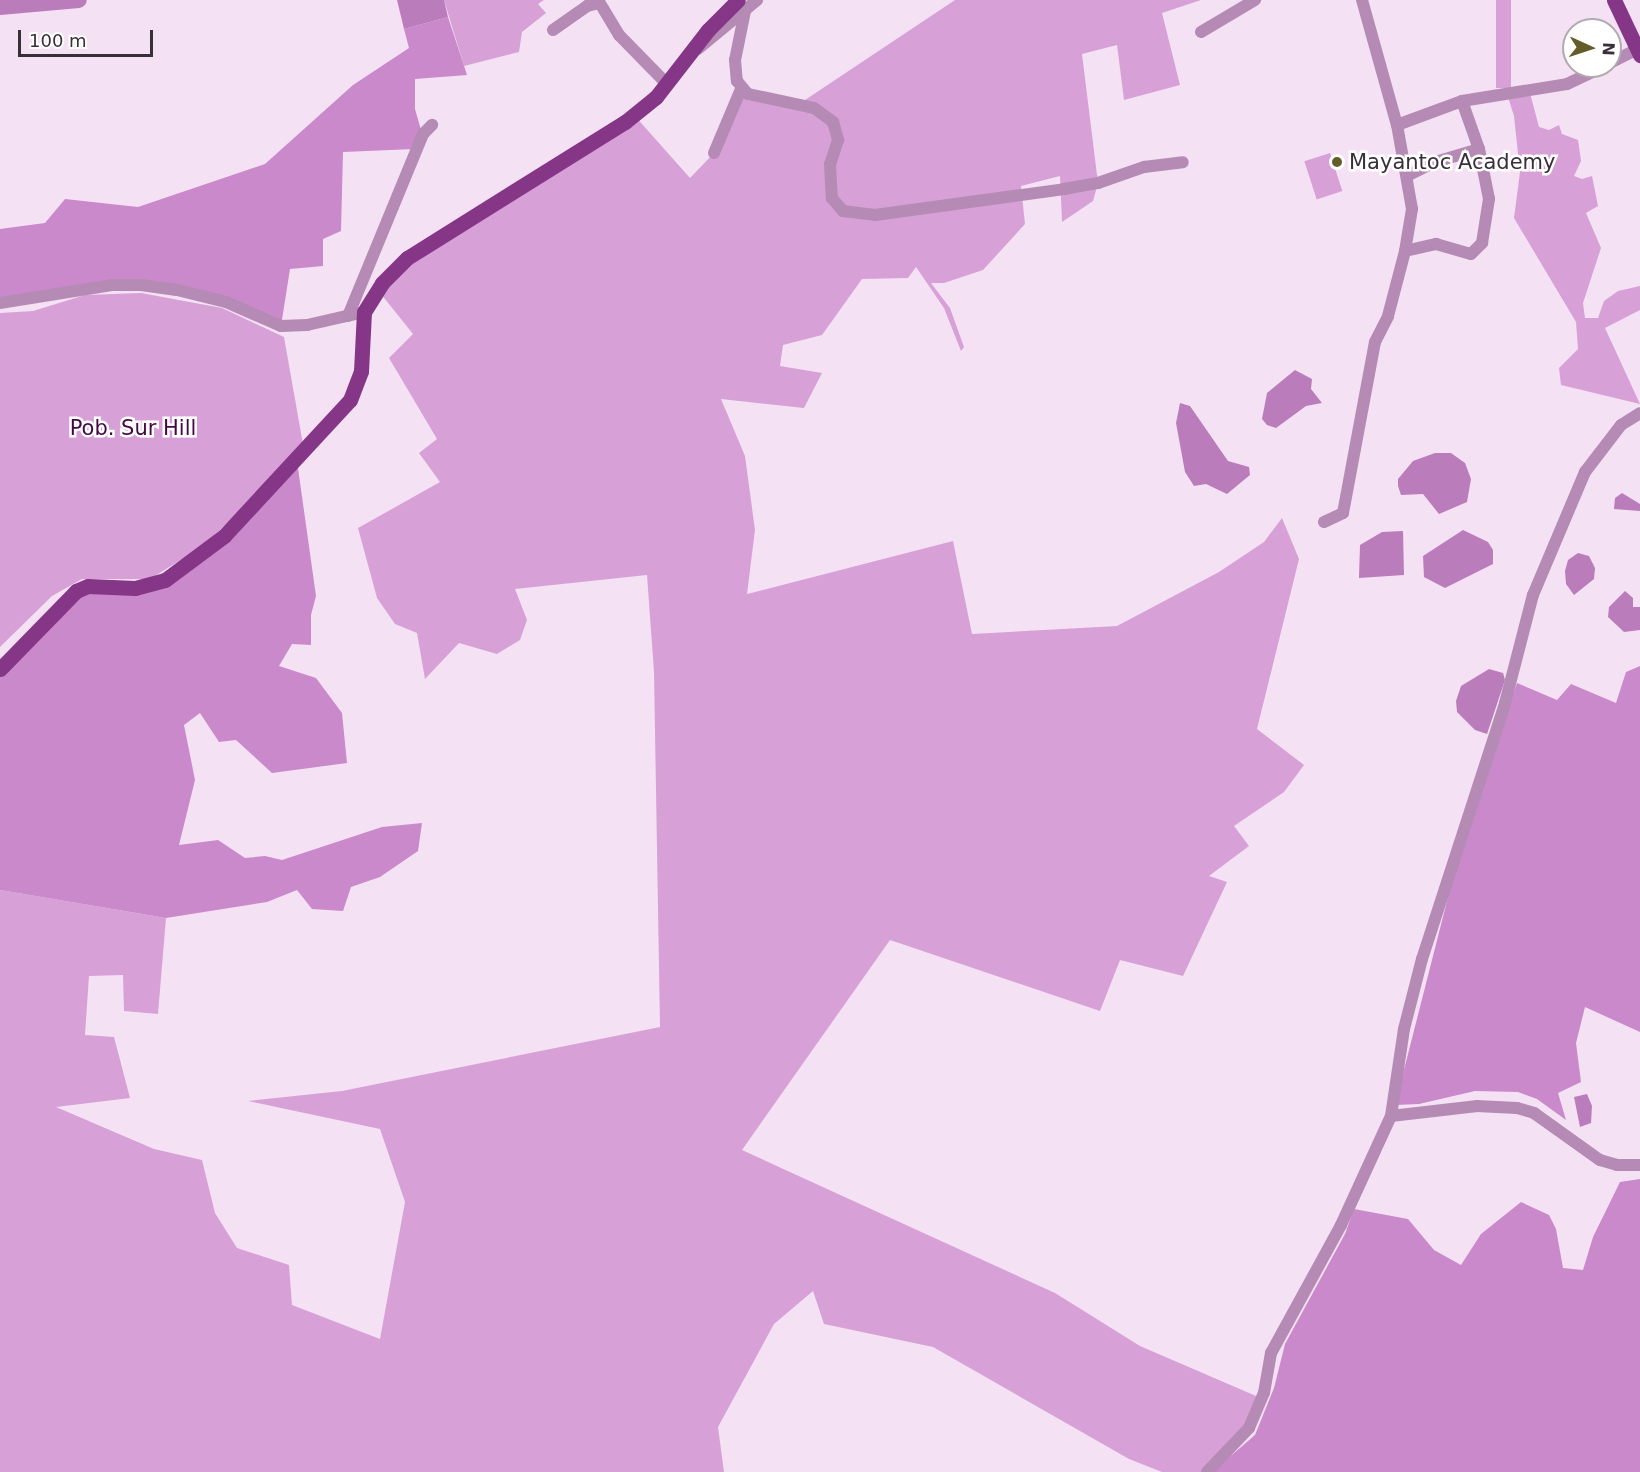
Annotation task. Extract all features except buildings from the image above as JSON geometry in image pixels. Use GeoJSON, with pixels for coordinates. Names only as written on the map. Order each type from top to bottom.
{"type":"FeatureCollection","features":[{"type":"Feature","properties":{"kind":"main road"},"geometry":{"type":"LineString","coordinates":[[1614,0],[1638,52]]}},
{"type":"Feature","properties":{"kind":"main road"},"geometry":{"type":"LineString","coordinates":[[0,669],[76,591],[88,586],[135,588],[165,580],[224,536],[350,400],[361,371],[364,312],[372,294],[407,258],[625,122],[667,84],[708,30],[742,5]]}},
{"type":"Feature","properties":{"kind":"street"},"geometry":{"type":"LineString","coordinates":[[714,153],[741,89],[735,60],[742,5],[757,0]]}},
{"type":"Feature","properties":{"kind":"street"},"geometry":{"type":"LineString","coordinates":[[1201,32],[1255,0]]}},
{"type":"Feature","properties":{"kind":"street"},"geometry":{"type":"LineString","coordinates":[[1324,522],[1343,513],[1375,342],[1388,316],[1405,251],[1412,209],[1396,125],[1362,0]]}},
{"type":"Feature","properties":{"kind":"street"},"geometry":{"type":"LineString","coordinates":[[553,30],[587,6],[598,2],[619,35],[667,84]]}},
{"type":"Feature","properties":{"kind":"street"},"geometry":{"type":"LineString","coordinates":[[1622,58],[1638,52]]}},
{"type":"Feature","properties":{"kind":"street"},"geometry":{"type":"LineString","coordinates":[[1396,125],[1462,101],[1567,84],[1580,78]]}},
{"type":"Feature","properties":{"kind":"street"},"geometry":{"type":"LineString","coordinates":[[741,89],[757,97],[814,108],[833,122],[838,140],[830,165],[832,198],[843,211],[854,214],[875,215],[1064,189],[1098,183],[1144,167],[1183,162]]}},
{"type":"Feature","properties":{"kind":"street"},"geometry":{"type":"LineString","coordinates":[[1405,251],[1436,244],[1471,254],[1482,243],[1489,199],[1479,149],[1462,101]]}},
{"type":"Feature","properties":{"kind":"street"},"geometry":{"type":"LineString","coordinates":[[348,316],[423,135],[432,125]]}},
{"type":"Feature","properties":{"kind":"street"},"geometry":{"type":"LineString","coordinates":[[1407,176],[1432,163],[1479,149]]}},
{"type":"Feature","properties":{"kind":"street"},"geometry":{"type":"LineString","coordinates":[[0,303],[112,285],[141,285],[177,290],[226,302],[281,326],[364,312]]}},
{"type":"Feature","properties":{"kind":"street"},"geometry":{"type":"LineString","coordinates":[[1208,1472],[1249,1428],[1264,1393],[1271,1353],[1341,1225],[1391,1116],[1404,1029],[1422,959],[1505,703],[1533,595],[1585,472],[1614,433],[1640,413]]}},
{"type":"Feature","properties":{"kind":"street"},"geometry":{"type":"LineString","coordinates":[[1391,1116],[1477,1106],[1516,1108],[1534,1113],[1600,1160],[1617,1165],[1640,1165]]}},
{"type":"Feature","properties":{"kind":"green space"},"geometry":{"type":"Polygon","coordinates":[[[444,0],[544,0],[538,4],[546,13],[522,32],[519,52],[464,66],[444,0]]]}},
{"type":"Feature","properties":{"kind":"green space"},"geometry":{"type":"Polygon","coordinates":[[[955,0],[1201,0],[1162,13],[1180,85],[1124,100],[1117,45],[1082,54],[1098,183],[1093,201],[1062,222],[1060,176],[1021,186],[1025,224],[983,270],[944,283],[931,283],[950,308],[964,347],[961,351],[944,308],[916,267],[908,278],[862,279],[822,335],[783,345],[780,366],[822,373],[804,408],[721,399],[745,456],[755,530],[747,594],[953,541],[972,634],[1117,626],[1219,572],[1264,542],[1282,518],[1299,559],[1257,729],[1304,765],[1284,792],[1234,826],[1249,846],[1209,876],[1227,882],[1183,976],[1120,960],[1100,1011],[890,940],[742,1150],[1055,1293],[1140,1346],[1256,1396],[1264,1393],[1249,1428],[1207,1472],[1162,1472],[1129,1459],[933,1347],[824,1324],[813,1291],[774,1324],[718,1427],[724,1472],[0,1472],[0,890],[166,918],[158,1014],[124,1011],[123,975],[89,976],[85,1035],[114,1037],[130,1098],[56,1107],[154,1149],[202,1160],[215,1213],[237,1248],[289,1265],[292,1305],[380,1339],[405,1202],[380,1129],[248,1101],[342,1091],[660,1027],[654,672],[647,575],[515,589],[527,620],[520,640],[497,654],[459,643],[425,679],[417,633],[395,624],[377,598],[358,528],[440,482],[419,453],[437,439],[389,358],[413,334],[377,289],[389,276],[634,115],[690,178],[714,153],[741,89],[799,104],[955,0]]]}},
{"type":"Feature","properties":{"kind":"green space"},"geometry":{"type":"Polygon","coordinates":[[[1496,0],[1511,0],[1511,88],[1496,88],[1496,0]]]}},
{"type":"Feature","properties":{"kind":"green space"},"geometry":{"type":"Polygon","coordinates":[[[1530,93],[1539,127],[1549,130],[1559,125],[1562,134],[1578,140],[1581,161],[1574,176],[1582,179],[1592,176],[1598,206],[1586,213],[1601,248],[1583,303],[1585,318],[1598,318],[1604,301],[1618,291],[1640,286],[1640,310],[1605,328],[1640,404],[1561,385],[1559,368],[1578,349],[1576,322],[1514,218],[1520,172],[1514,116],[1508,97],[1530,93]]]}},
{"type":"Feature","properties":{"kind":"green space"},"geometry":{"type":"Polygon","coordinates":[[[1330,153],[1342,191],[1317,199],[1304,161],[1330,153]]]}},
{"type":"Feature","properties":{"kind":"green space","name":"Pob. Sur Hill"},"geometry":{"type":"Polygon","coordinates":[[[141,293],[222,308],[284,337],[304,450],[203,546],[150,579],[82,579],[52,596],[0,647],[0,313],[33,311],[85,295],[141,293]]]}},
{"type":"Feature","properties":{"kind":"shaded area"},"geometry":{"type":"Polygon","coordinates":[[[397,0],[444,0],[448,17],[404,29],[397,0]]]}},
{"type":"Feature","properties":{"kind":"shaded area"},"geometry":{"type":"Polygon","coordinates":[[[448,17],[467,75],[415,79],[415,109],[421,130],[414,149],[343,152],[341,231],[323,239],[323,266],[290,269],[281,326],[226,302],[141,285],[0,302],[0,229],[45,223],[65,199],[138,207],[265,164],[353,85],[409,48],[404,29],[448,17]]]}},
{"type":"Feature","properties":{"kind":"shaded area"},"geometry":{"type":"Polygon","coordinates":[[[1295,370],[1312,379],[1311,389],[1322,403],[1306,406],[1276,428],[1267,425],[1262,419],[1267,393],[1295,370]]]}},
{"type":"Feature","properties":{"kind":"shaded area"},"geometry":{"type":"Polygon","coordinates":[[[1180,403],[1190,406],[1228,461],[1249,467],[1250,475],[1227,494],[1206,484],[1194,486],[1185,472],[1176,423],[1180,403]]]}},
{"type":"Feature","properties":{"kind":"shaded area"},"geometry":{"type":"Polygon","coordinates":[[[1435,453],[1451,453],[1465,463],[1471,479],[1467,502],[1439,514],[1423,494],[1401,495],[1398,486],[1398,479],[1413,461],[1435,453]]]}},
{"type":"Feature","properties":{"kind":"shaded area"},"geometry":{"type":"Polygon","coordinates":[[[297,461],[316,596],[311,615],[311,645],[292,644],[279,666],[316,678],[342,713],[347,763],[272,773],[236,740],[219,742],[200,713],[184,725],[195,780],[179,845],[218,840],[245,858],[265,856],[282,860],[382,827],[422,823],[418,851],[380,877],[351,887],[343,911],[312,909],[297,890],[267,902],[166,918],[0,890],[0,669],[79,589],[165,580],[297,461]]]}},
{"type":"Feature","properties":{"kind":"shaded area"},"geometry":{"type":"Polygon","coordinates":[[[1622,493],[1640,504],[1640,511],[1614,509],[1615,498],[1622,493]]]}},
{"type":"Feature","properties":{"kind":"shaded area"},"geometry":{"type":"Polygon","coordinates":[[[1463,530],[1488,542],[1493,550],[1493,564],[1445,588],[1424,577],[1423,556],[1463,530]]]}},
{"type":"Feature","properties":{"kind":"shaded area"},"geometry":{"type":"Polygon","coordinates":[[[1403,531],[1404,575],[1359,578],[1360,545],[1382,532],[1403,531]]]}},
{"type":"Feature","properties":{"kind":"shaded area"},"geometry":{"type":"Polygon","coordinates":[[[1578,553],[1589,556],[1595,568],[1594,579],[1574,595],[1566,584],[1565,571],[1568,560],[1578,553]]]}},
{"type":"Feature","properties":{"kind":"shaded area"},"geometry":{"type":"Polygon","coordinates":[[[1625,591],[1633,598],[1633,607],[1640,607],[1640,630],[1624,632],[1608,617],[1609,607],[1625,591]]]}},
{"type":"Feature","properties":{"kind":"shaded area"},"geometry":{"type":"Polygon","coordinates":[[[1640,666],[1640,1032],[1585,1007],[1576,1043],[1581,1082],[1558,1093],[1566,1120],[1537,1099],[1518,1092],[1475,1091],[1419,1104],[1395,1105],[1469,815],[1517,683],[1557,700],[1571,684],[1616,703],[1626,672],[1640,666]]]}},
{"type":"Feature","properties":{"kind":"shaded area"},"geometry":{"type":"Polygon","coordinates":[[[1489,669],[1503,673],[1505,680],[1487,734],[1475,730],[1457,712],[1456,701],[1461,686],[1489,669]]]}},
{"type":"Feature","properties":{"kind":"shaded area"},"geometry":{"type":"Polygon","coordinates":[[[1587,1094],[1592,1106],[1591,1123],[1580,1127],[1574,1097],[1587,1094]]]}},
{"type":"Feature","properties":{"kind":"shaded area"},"geometry":{"type":"Polygon","coordinates":[[[1640,1179],[1640,1472],[1212,1472],[1255,1435],[1274,1388],[1285,1344],[1345,1234],[1354,1209],[1408,1219],[1434,1250],[1461,1265],[1481,1234],[1521,1202],[1549,1215],[1556,1229],[1563,1268],[1583,1270],[1593,1237],[1620,1182],[1640,1179]]]}},
{"type":"Feature","properties":{"kind":"waterway"},"geometry":{"type":"LineString","coordinates":[[0,7],[79,0]]}},
{"type":"Feature","properties":{"kind":"place","name":"Mayantoc Academy"},"geometry":{"type":"Point","coordinates":[1337,162]}}]}
